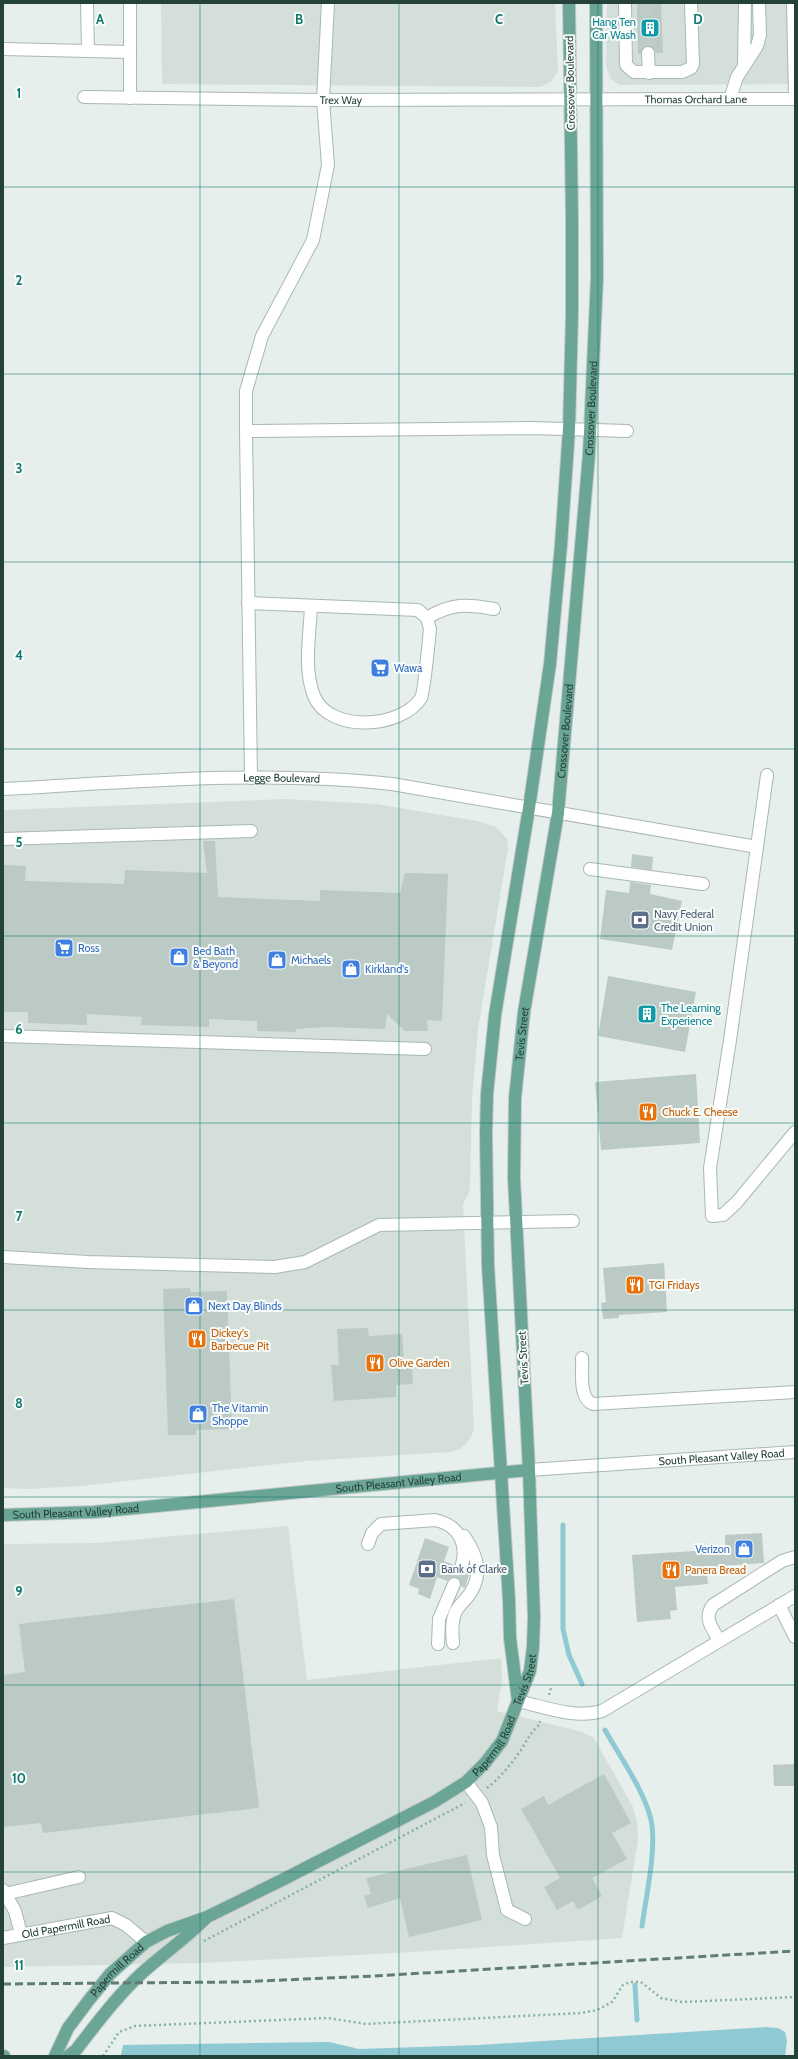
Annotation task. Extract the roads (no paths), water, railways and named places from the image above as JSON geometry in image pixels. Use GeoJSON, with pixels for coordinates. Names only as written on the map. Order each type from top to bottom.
{"type":"FeatureCollection","features":[{"type":"Feature","properties":{"kind":"main road","name":"Crossover Boulevard"},"geometry":{"type":"LineString","coordinates":[[529,808],[550,664],[570,429],[572,228],[569,3]]}},
{"type":"Feature","properties":{"kind":"main road","name":"Crossover Boulevard"},"geometry":{"type":"LineString","coordinates":[[558,813],[591,429],[597,278],[598,99],[596,3]]}},
{"type":"Feature","properties":{"kind":"main road","name":"Tevis Street"},"geometry":{"type":"LineString","coordinates":[[518,1701],[510,1638],[487,1223],[486,1134],[495,1015],[529,808]]}},
{"type":"Feature","properties":{"kind":"main road","name":"Tevis Street"},"geometry":{"type":"LineString","coordinates":[[518,1701],[530,1671],[533,1647],[529,1470],[514,1178],[515,1127],[519,1054],[524,1012],[558,813]]}},
{"type":"Feature","properties":{"kind":"main road","name":"South Pleasant Valley Road"},"geometry":{"type":"LineString","coordinates":[[3,1514],[94,1512],[529,1470]]}},
{"type":"Feature","properties":{"kind":"main road","name":"Papermill Road"},"geometry":{"type":"LineString","coordinates":[[55,2056],[68,2028],[89,2000],[110,1974],[146,1942],[166,1931],[207,1917],[434,1802],[466,1782],[485,1763],[502,1741],[518,1701]]}},
{"type":"Feature","properties":{"kind":"main road","name":"Papermill Road"},"geometry":{"type":"LineString","coordinates":[[68,2056],[76,2050],[121,1994],[156,1961],[188,1936],[207,1917]]}},
{"type":"Feature","properties":{"kind":"street"},"geometry":{"type":"LineString","coordinates":[[87,3],[88,51]]}},
{"type":"Feature","properties":{"kind":"street"},"geometry":{"type":"LineString","coordinates":[[130,3],[130,98]]}},
{"type":"Feature","properties":{"kind":"street"},"geometry":{"type":"LineString","coordinates":[[251,778],[246,392],[262,336],[312,240],[328,165],[323,100],[328,3]]}},
{"type":"Feature","properties":{"kind":"street"},"geometry":{"type":"LineString","coordinates":[[625,3],[626,65],[634,72],[649,73],[682,72],[691,68],[693,64],[691,3]]}},
{"type":"Feature","properties":{"kind":"street"},"geometry":{"type":"LineString","coordinates":[[744,65],[745,3]]}},
{"type":"Feature","properties":{"kind":"street"},"geometry":{"type":"LineString","coordinates":[[730,99],[737,77],[756,46],[760,35],[759,3]]}},
{"type":"Feature","properties":{"kind":"street"},"geometry":{"type":"LineString","coordinates":[[793,3],[795,99]]}},
{"type":"Feature","properties":{"kind":"street"},"geometry":{"type":"LineString","coordinates":[[3,49],[130,52]]}},
{"type":"Feature","properties":{"kind":"street"},"geometry":{"type":"LineString","coordinates":[[648,53],[649,73]]}},
{"type":"Feature","properties":{"kind":"street","name":"Trex Way"},"geometry":{"type":"LineString","coordinates":[[84,97],[323,100],[598,99]]}},
{"type":"Feature","properties":{"kind":"street","name":"Thomas Orchard Lane"},"geometry":{"type":"LineString","coordinates":[[598,99],[795,99]]}},
{"type":"Feature","properties":{"kind":"street"},"geometry":{"type":"LineString","coordinates":[[246,431],[570,429],[627,431]]}},
{"type":"Feature","properties":{"kind":"street"},"geometry":{"type":"LineString","coordinates":[[248,603],[418,610],[427,618],[430,629],[422,697],[405,713],[389,720],[367,723],[343,719],[326,711],[315,698],[308,679],[311,606]]}},
{"type":"Feature","properties":{"kind":"street"},"geometry":{"type":"LineString","coordinates":[[427,618],[442,609],[459,605],[494,609]]}},
{"type":"Feature","properties":{"kind":"street"},"geometry":{"type":"LineString","coordinates":[[767,775],[730,1040],[710,1168],[712,1216],[723,1215],[736,1202],[795,1132]]}},
{"type":"Feature","properties":{"kind":"street","name":"Legge Boulevard"},"geometry":{"type":"LineString","coordinates":[[3,789],[289,777],[355,780],[392,784],[757,847]]}},
{"type":"Feature","properties":{"kind":"street"},"geometry":{"type":"LineString","coordinates":[[3,839],[251,831]]}},
{"type":"Feature","properties":{"kind":"street"},"geometry":{"type":"LineString","coordinates":[[590,869],[703,884]]}},
{"type":"Feature","properties":{"kind":"street"},"geometry":{"type":"LineString","coordinates":[[3,1036],[425,1049]]}},
{"type":"Feature","properties":{"kind":"street"},"geometry":{"type":"LineString","coordinates":[[3,1257],[88,1262],[275,1267],[305,1262],[378,1226],[574,1221]]}},
{"type":"Feature","properties":{"kind":"street"},"geometry":{"type":"LineString","coordinates":[[582,1358],[584,1393],[587,1400],[593,1404],[795,1392]]}},
{"type":"Feature","properties":{"kind":"street","name":"South Pleasant Valley Road"},"geometry":{"type":"LineString","coordinates":[[529,1470],[795,1452]]}},
{"type":"Feature","properties":{"kind":"street"},"geometry":{"type":"LineString","coordinates":[[368,1544],[372,1533],[381,1524],[436,1520],[453,1527],[463,1535],[475,1556],[478,1574],[471,1592],[456,1612],[452,1627],[453,1643]]}},
{"type":"Feature","properties":{"kind":"street"},"geometry":{"type":"LineString","coordinates":[[453,1527],[459,1535],[463,1549],[464,1558],[461,1568]]}},
{"type":"Feature","properties":{"kind":"street"},"geometry":{"type":"LineString","coordinates":[[720,1640],[710,1626],[708,1617],[709,1611],[713,1605],[782,1561],[795,1557]]}},
{"type":"Feature","properties":{"kind":"street"},"geometry":{"type":"LineString","coordinates":[[438,1644],[439,1620],[454,1584]]}},
{"type":"Feature","properties":{"kind":"street","name":"Papermill Road"},"geometry":{"type":"LineString","coordinates":[[518,1701],[574,1713],[593,1714],[602,1711],[795,1596]]}},
{"type":"Feature","properties":{"kind":"street"},"geometry":{"type":"LineString","coordinates":[[779,1605],[795,1637]]}},
{"type":"Feature","properties":{"kind":"street"},"geometry":{"type":"LineString","coordinates":[[466,1782],[482,1803],[490,1827],[493,1855],[507,1910],[525,1919]]}},
{"type":"Feature","properties":{"kind":"street"},"geometry":{"type":"LineString","coordinates":[[21,1934],[15,1911],[4,1892],[79,1877]]}},
{"type":"Feature","properties":{"kind":"street","name":"Old Papermill Road"},"geometry":{"type":"LineString","coordinates":[[3,1938],[112,1918],[126,1925],[146,1942]]}},
{"type":"Feature","properties":{"kind":"water"},"geometry":{"type":"Polygon","coordinates":[[[766,2027],[778,2028],[785,2032],[787,2041],[785,2056],[121,2055],[123,2045],[329,2042],[359,2049],[478,2045],[766,2027]]]}},
{"type":"Feature","properties":{"kind":"waterway"},"geometry":{"type":"LineString","coordinates":[[563,1525],[563,1629],[569,1655],[582,1684]]}},
{"type":"Feature","properties":{"kind":"waterway"},"geometry":{"type":"LineString","coordinates":[[605,1730],[638,1786],[651,1820],[653,1844],[652,1858],[642,1926]]}},
{"type":"Feature","properties":{"kind":"waterway"},"geometry":{"type":"LineString","coordinates":[[635,1985],[637,2020]]}},
{"type":"Feature","properties":{"kind":"tunnel"},"geometry":{"type":"LineString","coordinates":[[646,3],[648,53]]}},
{"type":"Feature","properties":{"kind":"tunnel"},"geometry":{"type":"LineString","coordinates":[[454,1584],[461,1568]]}},
{"type":"Feature","properties":{"kind":"railway"},"geometry":{"type":"LineString","coordinates":[[3,1984],[237,1982],[374,1976],[795,1951]]}},
{"type":"Feature","properties":{"kind":"place","name":"Hang Ten Car Wash"},"geometry":{"type":"Point","coordinates":[650,28]}},
{"type":"Feature","properties":{"kind":"place","name":"Wawa"},"geometry":{"type":"Point","coordinates":[380,668]}},
{"type":"Feature","properties":{"kind":"place","name":"Navy Federal Credit Union"},"geometry":{"type":"Point","coordinates":[640,920]}},
{"type":"Feature","properties":{"kind":"place","name":"Ross"},"geometry":{"type":"Point","coordinates":[64,948]}},
{"type":"Feature","properties":{"kind":"place","name":"Bed Bath & Beyond"},"geometry":{"type":"Point","coordinates":[179,957]}},
{"type":"Feature","properties":{"kind":"place","name":"Michaels"},"geometry":{"type":"Point","coordinates":[277,960]}},
{"type":"Feature","properties":{"kind":"place","name":"Kirkland's"},"geometry":{"type":"Point","coordinates":[351,969]}},
{"type":"Feature","properties":{"kind":"place","name":"The Learning Experience"},"geometry":{"type":"Point","coordinates":[647,1014]}},
{"type":"Feature","properties":{"kind":"place","name":"Chuck E. Cheese"},"geometry":{"type":"Point","coordinates":[648,1112]}},
{"type":"Feature","properties":{"kind":"place","name":"TGI Fridays"},"geometry":{"type":"Point","coordinates":[635,1285]}},
{"type":"Feature","properties":{"kind":"place","name":"Next Day Blinds"},"geometry":{"type":"Point","coordinates":[194,1306]}},
{"type":"Feature","properties":{"kind":"place","name":"Dickey's Barbecue Pit"},"geometry":{"type":"Point","coordinates":[197,1339]}},
{"type":"Feature","properties":{"kind":"place","name":"Olive Garden"},"geometry":{"type":"Point","coordinates":[375,1363]}},
{"type":"Feature","properties":{"kind":"place","name":"The Vitamin Shoppe"},"geometry":{"type":"Point","coordinates":[198,1414]}},
{"type":"Feature","properties":{"kind":"place","name":"Verizon"},"geometry":{"type":"Point","coordinates":[744,1549]}},
{"type":"Feature","properties":{"kind":"place","name":"Bank of Clarke"},"geometry":{"type":"Point","coordinates":[427,1569]}},
{"type":"Feature","properties":{"kind":"place","name":"Panera Bread"},"geometry":{"type":"Point","coordinates":[671,1570]}}]}
